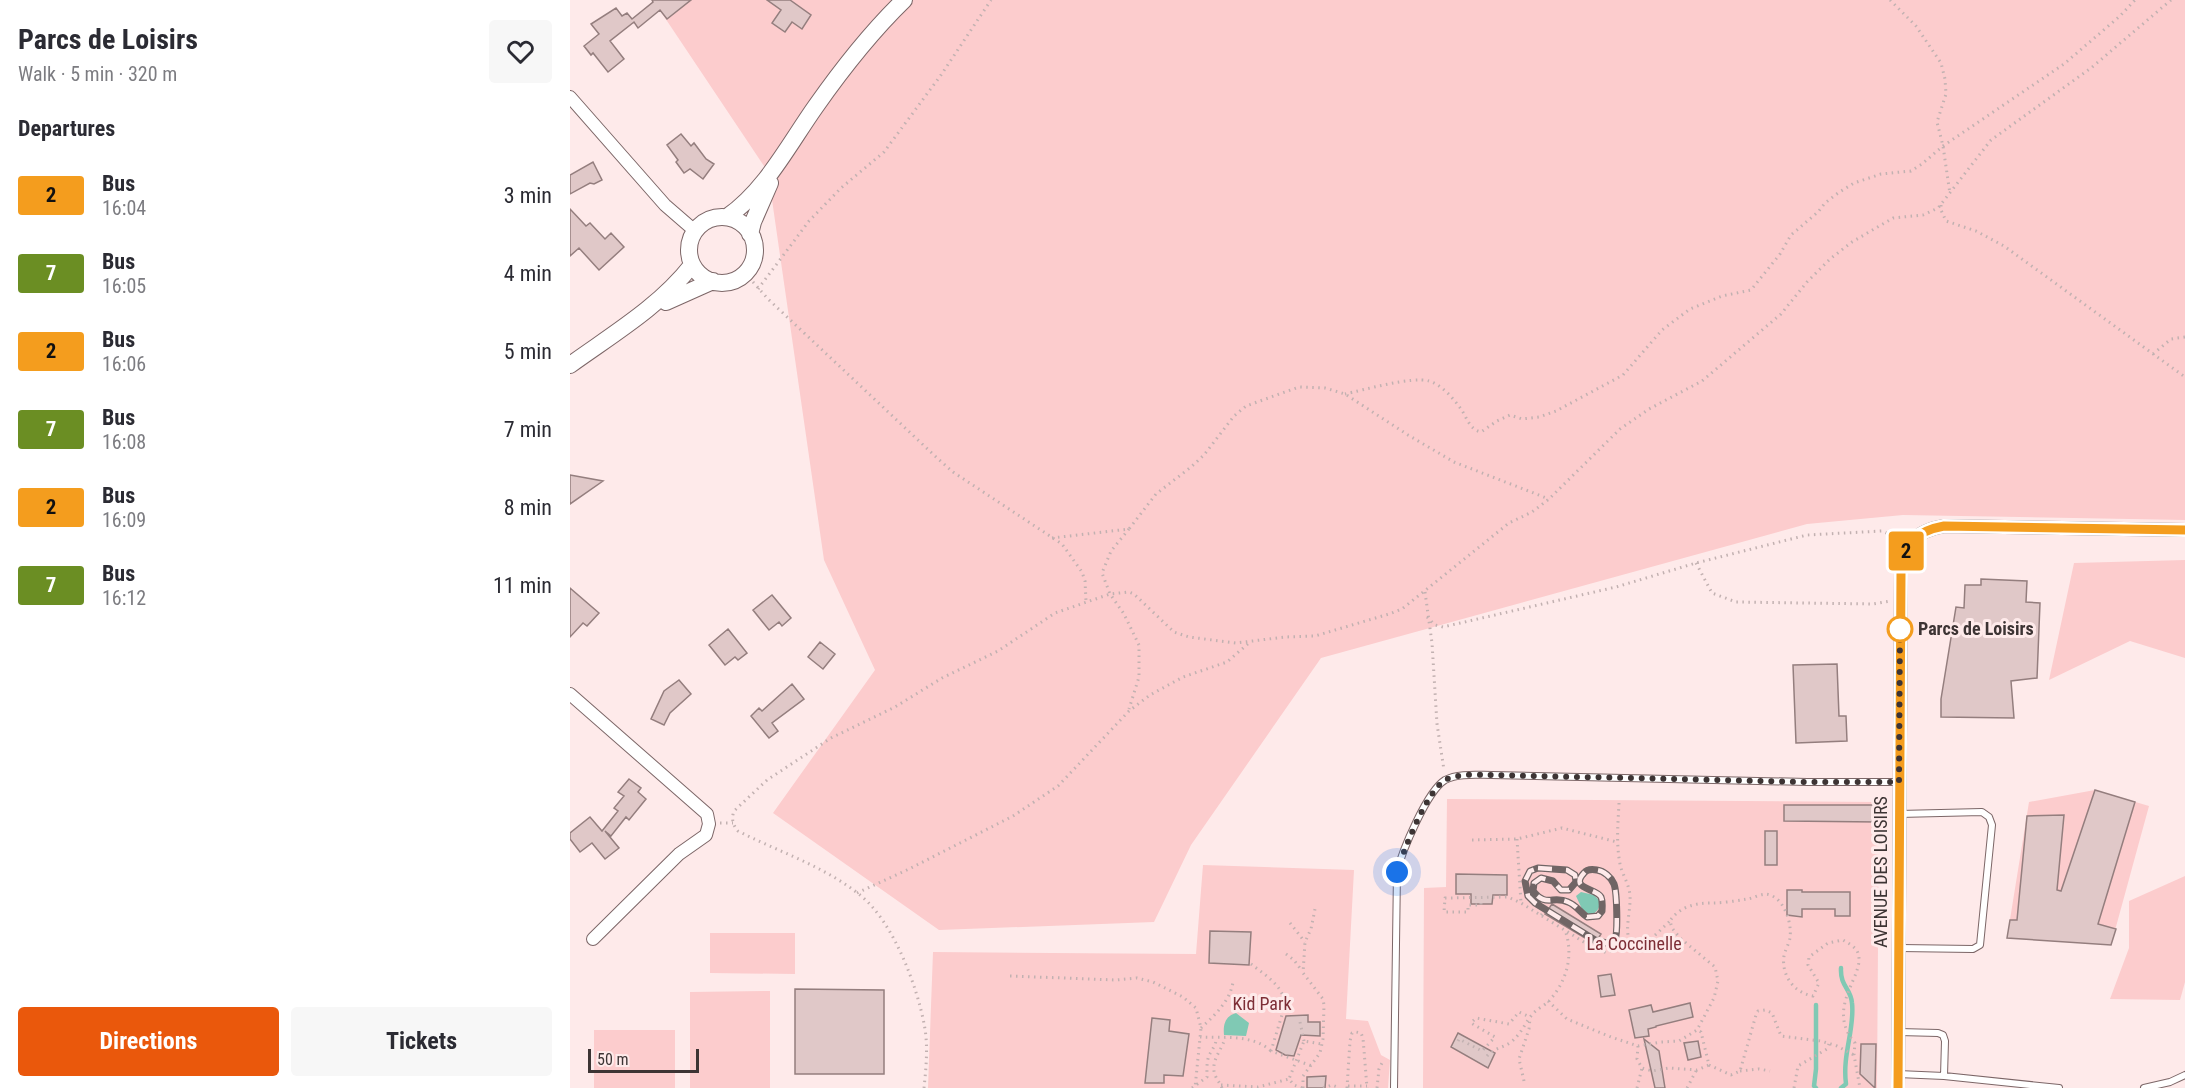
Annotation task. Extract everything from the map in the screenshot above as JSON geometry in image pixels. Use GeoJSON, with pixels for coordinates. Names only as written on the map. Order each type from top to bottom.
{"type":"FeatureCollection","features":[{"type":"Feature","properties":{"kind":"main road"},"geometry":{"type":"LineString","coordinates":[[727,217],[753,194],[854,55],[904,0]]}},
{"type":"Feature","properties":{"kind":"main road"},"geometry":{"type":"LineString","coordinates":[[750,234],[759,205],[791,143]]}},
{"type":"Feature","properties":{"kind":"main road"},"geometry":{"type":"LineString","coordinates":[[570,365],[639,318],[682,293],[713,281],[730,281],[745,273],[752,262],[753,241],[738,221],[727,217],[716,217],[705,221],[695,231],[690,242],[689,254],[692,265],[703,277],[713,281]]}},
{"type":"Feature","properties":{"kind":"main road"},"geometry":{"type":"LineString","coordinates":[[639,318],[670,291],[692,265]]}},
{"type":"Feature","properties":{"kind":"street"},"geometry":{"type":"LineString","coordinates":[[570,96],[665,205],[695,231]]}},
{"type":"Feature","properties":{"kind":"street"},"geometry":{"type":"LineString","coordinates":[[1908,545],[1929,528],[1944,526],[2185,530]]}},
{"type":"Feature","properties":{"kind":"street","name":"AVENUE DES LOISIRS"},"geometry":{"type":"LineString","coordinates":[[1898,1088],[1900,599],[1902,560],[1908,545]]}},
{"type":"Feature","properties":{"kind":"street"},"geometry":{"type":"LineString","coordinates":[[570,694],[707,814],[709,824],[706,835],[679,854],[594,939]]}},
{"type":"Feature","properties":{"kind":"lane"},"geometry":{"type":"LineString","coordinates":[[1394,1088],[1397,872],[1406,843],[1418,820],[1436,790],[1445,781],[1463,776],[1492,775],[1899,782]]}},
{"type":"Feature","properties":{"kind":"lane"},"geometry":{"type":"LineString","coordinates":[[1899,814],[1982,812],[1989,817],[1992,825],[1980,945],[1973,949],[1899,948]]}},
{"type":"Feature","properties":{"kind":"lane"},"geometry":{"type":"LineString","coordinates":[[1899,1032],[1943,1035],[1945,1041],[1944,1076]]}},
{"type":"Feature","properties":{"kind":"lane"},"geometry":{"type":"LineString","coordinates":[[1898,1074],[1944,1076],[2059,1088]]}},
{"type":"Feature","properties":{"kind":"lane"},"geometry":{"type":"LineString","coordinates":[[2144,1088],[2170,1082],[2185,1075]]}},
{"type":"Feature","properties":{"kind":"path"},"geometry":{"type":"LineString","coordinates":[[758,289],[809,221],[842,188],[884,152],[941,75],[991,0]]}},
{"type":"Feature","properties":{"kind":"path"},"geometry":{"type":"LineString","coordinates":[[1891,0],[1916,26],[1941,63],[1946,79],[1946,94],[1937,122],[1950,194]]}},
{"type":"Feature","properties":{"kind":"path"},"geometry":{"type":"LineString","coordinates":[[1345,394],[1416,380],[1430,381],[1449,394],[1469,424],[1476,431],[1481,432],[1510,415],[1522,419],[1539,417],[1556,411],[1623,375],[1662,330],[1690,309],[1722,296],[1751,290],[1780,254],[1791,235],[1838,193],[1854,183],[1881,174],[1911,171],[1943,146],[2064,64],[2120,16],[2135,0]]}},
{"type":"Feature","properties":{"kind":"path"},"geometry":{"type":"LineString","coordinates":[[924,1088],[925,1030],[911,980],[899,951],[872,905],[857,893],[797,857],[767,846],[738,831],[733,823],[734,811],[767,780],[831,738],[895,707],[942,678],[998,651],[1055,613],[1110,594],[1124,592],[1134,594],[1163,624],[1179,635],[1229,642],[1315,636],[1396,612],[1425,592],[1460,561],[1509,524],[1533,512],[1549,499],[1620,429],[1649,409],[1702,381],[1781,315],[1807,282],[1851,242],[1893,218],[1930,213],[1941,205],[1991,140],[2091,69],[2171,0]]}},
{"type":"Feature","properties":{"kind":"path"},"geometry":{"type":"LineString","coordinates":[[1941,205],[1946,221],[1976,231],[2004,246],[2185,377]]}},
{"type":"Feature","properties":{"kind":"path"},"geometry":{"type":"LineString","coordinates":[[745,273],[758,289],[953,472],[1062,544],[1082,572],[1086,601]]}},
{"type":"Feature","properties":{"kind":"path"},"geometry":{"type":"LineString","coordinates":[[2153,354],[2171,339],[2185,337]]}},
{"type":"Feature","properties":{"kind":"path"},"geometry":{"type":"LineString","coordinates":[[1129,711],[1139,677],[1138,645],[1128,621],[1110,594],[1102,573],[1111,551],[1155,494],[1197,461],[1234,416],[1246,406],[1299,387],[1325,388],[1345,394],[1454,462],[1549,499]]}},
{"type":"Feature","properties":{"kind":"path"},"geometry":{"type":"LineString","coordinates":[[1052,538],[1129,529]]}},
{"type":"Feature","properties":{"kind":"path"},"geometry":{"type":"LineString","coordinates":[[1427,616],[1435,625],[1443,627],[1616,586],[1807,535],[1882,531],[1908,545]]}},
{"type":"Feature","properties":{"kind":"path"},"geometry":{"type":"LineString","coordinates":[[1696,563],[1712,593],[1736,602],[1873,604],[1900,599]]}},
{"type":"Feature","properties":{"kind":"path"},"geometry":{"type":"LineString","coordinates":[[1425,592],[1445,781]]}},
{"type":"Feature","properties":{"kind":"path"},"geometry":{"type":"LineString","coordinates":[[857,893],[909,869],[1022,810],[1058,786],[1129,711],[1168,684],[1227,662],[1250,642]]}},
{"type":"Feature","properties":{"kind":"path"},"geometry":{"type":"LineString","coordinates":[[1619,803],[1617,842],[1621,866],[1630,892],[1630,915],[1626,931],[1629,940]]}},
{"type":"Feature","properties":{"kind":"path"},"geometry":{"type":"LineString","coordinates":[[1472,840],[1517,839],[1562,828],[1617,842]]}},
{"type":"Feature","properties":{"kind":"path"},"geometry":{"type":"LineString","coordinates":[[1517,839],[1521,903]]}},
{"type":"Feature","properties":{"kind":"path"},"geometry":{"type":"LineString","coordinates":[[1481,903],[1481,905],[1468,904],[1468,912],[1444,912],[1445,898],[1508,897],[1607,953],[1629,940],[1644,944],[1674,915],[1687,907],[1699,903],[1771,895],[1782,904],[1788,918],[1790,937],[1784,955],[1784,970],[1794,987],[1802,994],[1813,996],[1819,982],[1808,965],[1809,957],[1835,941],[1843,940],[1856,949],[1859,962],[1845,995],[1845,1030],[1855,1043],[1854,1055],[1860,1088]]}},
{"type":"Feature","properties":{"kind":"path"},"geometry":{"type":"LineString","coordinates":[[1491,902],[1492,896]]}},
{"type":"Feature","properties":{"kind":"path"},"geometry":{"type":"LineString","coordinates":[[1303,972],[1305,942],[1311,929],[1315,909]]}},
{"type":"Feature","properties":{"kind":"path"},"geometry":{"type":"LineString","coordinates":[[1541,915],[1544,912],[1553,915]]}},
{"type":"Feature","properties":{"kind":"path"},"geometry":{"type":"LineString","coordinates":[[1548,1001],[1568,1019],[1638,1046],[1679,1041],[1697,1030],[1714,998],[1718,981],[1715,967],[1680,938],[1672,928],[1670,921]]}},
{"type":"Feature","properties":{"kind":"path"},"geometry":{"type":"LineString","coordinates":[[1290,923],[1305,942]]}},
{"type":"Feature","properties":{"kind":"path"},"geometry":{"type":"LineString","coordinates":[[1487,1056],[1493,1049],[1509,1043],[1523,1030],[1530,1017],[1548,1001],[1568,968],[1571,952],[1564,929]]}},
{"type":"Feature","properties":{"kind":"path"},"geometry":{"type":"LineString","coordinates":[[1286,954],[1303,972],[1323,999],[1324,1005],[1324,1032],[1320,1053],[1303,1076],[1303,1088],[1294,1085],[1289,1079]]}},
{"type":"Feature","properties":{"kind":"path"},"geometry":{"type":"LineString","coordinates":[[1251,964],[1274,981],[1285,999],[1271,1051]]}},
{"type":"Feature","properties":{"kind":"path"},"geometry":{"type":"LineString","coordinates":[[1010,976],[1116,980],[1137,978],[1153,982],[1184,997],[1196,1008],[1201,1028],[1194,1087]]}},
{"type":"Feature","properties":{"kind":"path"},"geometry":{"type":"LineString","coordinates":[[1201,1028],[1232,994],[1233,982]]}},
{"type":"Feature","properties":{"kind":"path"},"geometry":{"type":"LineString","coordinates":[[1740,1071],[1758,1011],[1765,1010],[1772,1013],[1781,1036],[1810,1039],[1854,1055]]}},
{"type":"Feature","properties":{"kind":"path"},"geometry":{"type":"LineString","coordinates":[[1458,1041],[1459,1039],[1482,1051],[1495,1037],[1471,1023],[1476,1018],[1509,1024],[1519,1012],[1530,1017]]}},
{"type":"Feature","properties":{"kind":"path"},"geometry":{"type":"LineString","coordinates":[[1524,1081],[1519,1059],[1530,1029],[1530,1017]]}},
{"type":"Feature","properties":{"kind":"path"},"geometry":{"type":"LineString","coordinates":[[1289,1079],[1304,1041],[1300,1022]]}},
{"type":"Feature","properties":{"kind":"path"},"geometry":{"type":"LineString","coordinates":[[1697,1030],[1701,1032],[1709,1065]]}},
{"type":"Feature","properties":{"kind":"path"},"geometry":{"type":"LineString","coordinates":[[1356,1032],[1361,1033],[1363,1038],[1367,1087],[1347,1087],[1350,1041],[1352,1034],[1356,1032]]}},
{"type":"Feature","properties":{"kind":"path"},"geometry":{"type":"LineString","coordinates":[[1200,1037],[1252,1040],[1264,1044],[1271,1051],[1312,1066]]}},
{"type":"Feature","properties":{"kind":"path"},"geometry":{"type":"LineString","coordinates":[[1194,1087],[1207,1077],[1208,1061],[1216,1038]]}},
{"type":"Feature","properties":{"kind":"path"},"geometry":{"type":"LineString","coordinates":[[1225,1038],[1216,1056],[1214,1069],[1214,1074],[1221,1087],[1258,1087],[1289,1079]]}},
{"type":"Feature","properties":{"kind":"path"},"geometry":{"type":"LineString","coordinates":[[1304,1041],[1322,1044]]}},
{"type":"Feature","properties":{"kind":"path"},"geometry":{"type":"LineString","coordinates":[[1794,1088],[1798,1066],[1827,1049],[1829,1044]]}},
{"type":"Feature","properties":{"kind":"path"},"geometry":{"type":"LineString","coordinates":[[1487,1046],[1493,1049]]}},
{"type":"Feature","properties":{"kind":"path"},"geometry":{"type":"LineString","coordinates":[[1637,1088],[1642,1068],[1637,1059],[1638,1046]]}},
{"type":"Feature","properties":{"kind":"path"},"geometry":{"type":"LineString","coordinates":[[1377,1088],[1379,1069],[1383,1060]]}},
{"type":"Feature","properties":{"kind":"path"},"geometry":{"type":"LineString","coordinates":[[1642,1068],[1652,1071],[1669,1068],[1696,1070],[1709,1065],[1731,1075],[1740,1071],[1759,1069],[1770,1071]]}},
{"type":"Feature","properties":{"kind":"path"},"geometry":{"type":"LineString","coordinates":[[1687,1088],[1696,1070]]}},
{"type":"Feature","properties":{"kind":"path"},"geometry":{"type":"LineString","coordinates":[[1323,1088],[1332,1085],[1340,1088]]}},
{"type":"Feature","properties":{"kind":"green space"},"geometry":{"type":"Polygon","coordinates":[[[653,0],[2185,0],[2185,520],[1903,515],[1807,524],[1321,658],[1191,845],[1154,922],[939,930],[773,813],[875,670],[824,560],[768,172],[653,0]]]}},
{"type":"Feature","properties":{"kind":"green space"},"geometry":{"type":"Polygon","coordinates":[[[2185,560],[2185,658],[2130,641],[2049,680],[2074,563],[2185,560]]]}},
{"type":"Feature","properties":{"kind":"green space"},"geometry":{"type":"Polygon","coordinates":[[[2095,790],[2149,806],[2111,945],[2007,938],[2029,802],[2095,790]]]}},
{"type":"Feature","properties":{"kind":"green space","name":"La Coccinelle"},"geometry":{"type":"Polygon","coordinates":[[[1447,799],[1879,802],[1877,1088],[1423,1088],[1424,888],[1446,887],[1447,799]]]}},
{"type":"Feature","properties":{"kind":"green space","name":"Kid Park"},"geometry":{"type":"Polygon","coordinates":[[[1203,865],[1354,870],[1346,1019],[1368,1021],[1381,1055],[1390,1060],[1388,1088],[928,1088],[933,952],[1196,954],[1203,865]]]}},
{"type":"Feature","properties":{"kind":"green space"},"geometry":{"type":"Polygon","coordinates":[[[2185,876],[2185,982],[2180,1000],[2110,999],[2129,948],[2129,901],[2185,876]]]}},
{"type":"Feature","properties":{"kind":"green space"},"geometry":{"type":"Polygon","coordinates":[[[710,933],[795,933],[795,974],[710,973],[710,933]]]}},
{"type":"Feature","properties":{"kind":"green space"},"geometry":{"type":"Polygon","coordinates":[[[770,991],[770,1088],[690,1088],[690,992],[770,991]]]}},
{"type":"Feature","properties":{"kind":"green space"},"geometry":{"type":"Polygon","coordinates":[[[594,1030],[675,1030],[675,1088],[594,1088],[594,1030]]]}},
{"type":"Feature","properties":{"kind":"shaded area"},"geometry":{"type":"Polygon","coordinates":[[[1581,892],[1594,895],[1600,901],[1595,913],[1590,915],[1582,909],[1576,896],[1581,892]]]}},
{"type":"Feature","properties":{"kind":"shaded area"},"geometry":{"type":"Polygon","coordinates":[[[1236,1013],[1249,1023],[1246,1036],[1224,1035],[1226,1021],[1229,1016],[1236,1013]]]}},
{"type":"Feature","properties":{"kind":"building"},"geometry":{"type":"Polygon","coordinates":[[[652,0],[691,0],[667,19],[660,10],[638,28],[634,22],[610,41],[624,59],[608,72],[593,53],[591,55],[584,46],[599,34],[591,24],[616,8],[622,16],[627,13],[632,19],[653,2],[652,0]]]}},
{"type":"Feature","properties":{"kind":"building"},"geometry":{"type":"Polygon","coordinates":[[[767,0],[790,0],[811,15],[802,29],[792,22],[785,32],[772,23],[781,10],[767,0]]]}},
{"type":"Feature","properties":{"kind":"building"},"geometry":{"type":"Polygon","coordinates":[[[681,134],[691,146],[694,143],[706,159],[714,164],[703,179],[690,169],[684,173],[667,145],[681,134]]]}},
{"type":"Feature","properties":{"kind":"building"},"geometry":{"type":"Polygon","coordinates":[[[593,162],[602,180],[594,184],[590,183],[570,194],[570,175],[593,162]]]}},
{"type":"Feature","properties":{"kind":"building"},"geometry":{"type":"Polygon","coordinates":[[[570,209],[586,226],[590,223],[605,239],[611,233],[624,247],[599,270],[579,248],[570,256],[570,209]]]}},
{"type":"Feature","properties":{"kind":"building"},"geometry":{"type":"Polygon","coordinates":[[[570,475],[603,481],[570,504],[570,475]]]}},
{"type":"Feature","properties":{"kind":"building"},"geometry":{"type":"Polygon","coordinates":[[[1981,579],[2027,581],[2026,602],[2040,603],[2037,678],[2011,681],[2014,718],[1941,717],[1941,699],[1956,607],[1964,608],[1965,585],[1981,585],[1981,579]]]}},
{"type":"Feature","properties":{"kind":"building"},"geometry":{"type":"Polygon","coordinates":[[[570,588],[599,613],[587,626],[583,623],[570,637],[570,588]]]}},
{"type":"Feature","properties":{"kind":"building"},"geometry":{"type":"Polygon","coordinates":[[[772,595],[791,618],[782,626],[779,622],[769,630],[753,610],[772,595]]]}},
{"type":"Feature","properties":{"kind":"building"},"geometry":{"type":"Polygon","coordinates":[[[728,629],[747,653],[738,660],[735,657],[725,665],[709,645],[728,629]]]}},
{"type":"Feature","properties":{"kind":"building"},"geometry":{"type":"Polygon","coordinates":[[[820,642],[835,654],[823,669],[808,657],[820,642]]]}},
{"type":"Feature","properties":{"kind":"building"},"geometry":{"type":"Polygon","coordinates":[[[1837,664],[1839,716],[1846,716],[1847,741],[1796,743],[1793,665],[1837,664]]]}},
{"type":"Feature","properties":{"kind":"building"},"geometry":{"type":"Polygon","coordinates":[[[679,680],[691,694],[670,713],[664,725],[651,719],[664,691],[679,680]]]}},
{"type":"Feature","properties":{"kind":"building"},"geometry":{"type":"Polygon","coordinates":[[[792,684],[804,699],[772,723],[778,731],[769,738],[751,716],[759,708],[762,711],[792,684]]]}},
{"type":"Feature","properties":{"kind":"building"},"geometry":{"type":"Polygon","coordinates":[[[629,779],[641,788],[638,792],[646,799],[629,820],[626,817],[611,836],[605,831],[619,848],[605,859],[592,843],[580,852],[570,839],[570,833],[590,817],[602,831],[618,811],[614,808],[624,796],[618,792],[629,779]]]}},
{"type":"Feature","properties":{"kind":"building"},"geometry":{"type":"Polygon","coordinates":[[[2095,790],[2135,802],[2098,924],[2116,929],[2111,945],[2007,938],[2010,920],[2017,920],[2027,816],[2064,815],[2057,890],[2061,891],[2095,790]]]}},
{"type":"Feature","properties":{"kind":"building"},"geometry":{"type":"Polygon","coordinates":[[[1784,805],[1878,805],[1878,822],[1784,821],[1784,805]]]}},
{"type":"Feature","properties":{"kind":"building"},"geometry":{"type":"Polygon","coordinates":[[[1765,831],[1777,831],[1777,865],[1765,865],[1765,831]]]}},
{"type":"Feature","properties":{"kind":"building"},"geometry":{"type":"Polygon","coordinates":[[[1456,874],[1507,875],[1507,895],[1493,895],[1492,904],[1471,904],[1471,894],[1456,894],[1456,874]]]}},
{"type":"Feature","properties":{"kind":"building"},"geometry":{"type":"Polygon","coordinates":[[[1787,890],[1850,892],[1850,916],[1835,916],[1835,909],[1802,909],[1802,917],[1787,915],[1787,890]]]}},
{"type":"Feature","properties":{"kind":"building"},"geometry":{"type":"Polygon","coordinates":[[[1552,904],[1601,934],[1595,944],[1545,914],[1552,904]]]}},
{"type":"Feature","properties":{"kind":"building"},"geometry":{"type":"Polygon","coordinates":[[[1210,931],[1251,932],[1249,965],[1209,963],[1210,931]]]}},
{"type":"Feature","properties":{"kind":"building"},"geometry":{"type":"Polygon","coordinates":[[[1611,974],[1615,995],[1601,997],[1598,976],[1611,974]]]}},
{"type":"Feature","properties":{"kind":"building"},"geometry":{"type":"Polygon","coordinates":[[[795,989],[884,990],[884,1074],[795,1074],[795,989]]]}},
{"type":"Feature","properties":{"kind":"building"},"geometry":{"type":"Polygon","coordinates":[[[1690,1003],[1693,1017],[1656,1026],[1648,1029],[1649,1036],[1635,1038],[1629,1010],[1651,1005],[1653,1012],[1690,1003]]]}},
{"type":"Feature","properties":{"kind":"building"},"geometry":{"type":"Polygon","coordinates":[[[1308,1015],[1308,1022],[1320,1022],[1320,1036],[1301,1035],[1294,1056],[1285,1055],[1276,1050],[1286,1016],[1308,1015]]]}},
{"type":"Feature","properties":{"kind":"building"},"geometry":{"type":"Polygon","coordinates":[[[1152,1018],[1170,1020],[1169,1031],[1189,1034],[1183,1076],[1164,1075],[1164,1083],[1145,1083],[1152,1018]]]}},
{"type":"Feature","properties":{"kind":"building"},"geometry":{"type":"Polygon","coordinates":[[[1458,1033],[1495,1053],[1488,1068],[1451,1047],[1458,1033]]]}},
{"type":"Feature","properties":{"kind":"building"},"geometry":{"type":"Polygon","coordinates":[[[1644,1039],[1659,1051],[1665,1088],[1655,1088],[1644,1039]]]}},
{"type":"Feature","properties":{"kind":"building"},"geometry":{"type":"Polygon","coordinates":[[[1698,1041],[1701,1057],[1688,1060],[1684,1043],[1698,1041]]]}},
{"type":"Feature","properties":{"kind":"building"},"geometry":{"type":"Polygon","coordinates":[[[1861,1044],[1876,1044],[1875,1088],[1860,1074],[1861,1044]]]}},
{"type":"Feature","properties":{"kind":"building"},"geometry":{"type":"Polygon","coordinates":[[[1326,1076],[1325,1088],[1307,1088],[1307,1077],[1326,1076]]]}},
{"type":"Feature","properties":{"kind":"waterway"},"geometry":{"type":"LineString","coordinates":[[1841,968],[1842,979],[1851,998],[1852,1013],[1845,1073],[1846,1084],[1841,1088]]}},
{"type":"Feature","properties":{"kind":"waterway"},"geometry":{"type":"LineString","coordinates":[[1816,1005],[1814,1086],[1816,1088]]}},
{"type":"Feature","properties":{"kind":"railway"},"geometry":{"type":"LineString","coordinates":[[1538,868],[1567,870],[1575,875],[1576,882],[1569,890],[1561,890],[1553,881],[1541,878],[1534,883],[1533,891],[1542,899],[1563,900],[1571,903],[1587,917],[1598,916],[1602,911],[1602,901],[1598,894],[1581,885],[1580,878],[1591,869],[1609,877],[1614,884],[1616,895],[1615,940],[1606,943],[1595,940],[1535,903],[1528,896],[1525,881],[1530,871],[1538,868]]}},
{"type":"Feature","properties":{"kind":"bus line","name":"2"},"geometry":{"type":"LineString","coordinates":[[1898,1088],[1901,573],[1902,560],[1908,545],[1929,528],[1944,526],[2185,530]]}},
{"type":"Feature","properties":{"kind":"place","name":"Parcs de Loisirs"},"geometry":{"type":"Point","coordinates":[1900,629]}},
{"type":"Feature","properties":{"kind":"route"},"geometry":{"type":"LineString","coordinates":[[1397,872],[1406,843],[1436,790],[1440,784],[1456,776],[1899,782],[1900,623],[1900,629]]}}]}
